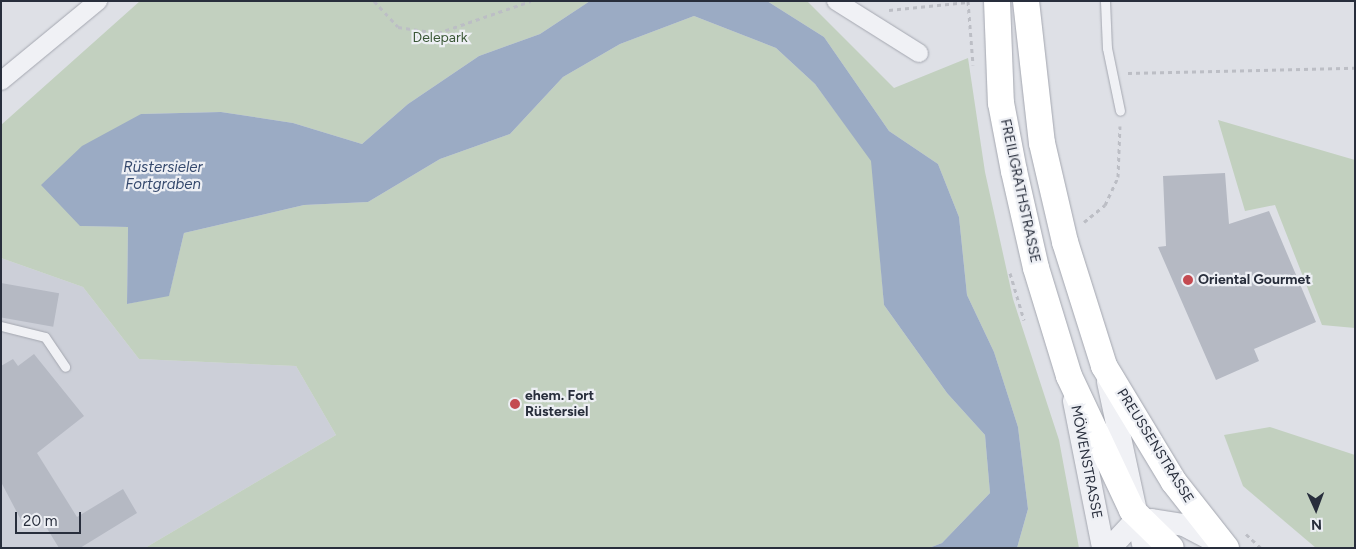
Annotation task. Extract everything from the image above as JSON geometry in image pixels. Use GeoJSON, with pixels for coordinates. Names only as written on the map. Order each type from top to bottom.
{"type":"FeatureCollection","features":[{"type":"Feature","properties":{"kind":"main road","name":"FREILIGRATHSTRASSE"},"geometry":{"type":"LineString","coordinates":[[997,1],[1001,103],[1014,171],[1036,268],[1069,376]]}},
{"type":"Feature","properties":{"kind":"main road"},"geometry":{"type":"LineString","coordinates":[[1026,1],[1042,143],[1065,242],[1104,366]]}},
{"type":"Feature","properties":{"kind":"main road","name":"PREUSSENSTRASSE"},"geometry":{"type":"LineString","coordinates":[[1104,366],[1174,482],[1224,546]]}},
{"type":"Feature","properties":{"kind":"main road"},"geometry":{"type":"LineString","coordinates":[[1069,376],[1116,481],[1140,521],[1172,548]]}},
{"type":"Feature","properties":{"kind":"street"},"geometry":{"type":"LineString","coordinates":[[1,81],[98,1]]}},
{"type":"Feature","properties":{"kind":"street"},"geometry":{"type":"LineString","coordinates":[[836,1],[852,14],[919,54]]}},
{"type":"Feature","properties":{"kind":"street"},"geometry":{"type":"LineString","coordinates":[[1104,366],[1140,521],[1144,548]]}},
{"type":"Feature","properties":{"kind":"street","name":"MÖWENSTRASSE"},"geometry":{"type":"LineString","coordinates":[[1069,376],[1102,548]]}},
{"type":"Feature","properties":{"kind":"street"},"geometry":{"type":"LineString","coordinates":[[1110,548],[1123,531],[1140,521],[1174,522],[1224,546]]}},
{"type":"Feature","properties":{"kind":"lane"},"geometry":{"type":"LineString","coordinates":[[1105,1],[1112,74],[1120,111]]}},
{"type":"Feature","properties":{"kind":"lane"},"geometry":{"type":"LineString","coordinates":[[1,326],[45,337],[65,367]]}},
{"type":"Feature","properties":{"kind":"path"},"geometry":{"type":"LineString","coordinates":[[374,1],[398,27],[438,33],[531,1]]}},
{"type":"Feature","properties":{"kind":"path"},"geometry":{"type":"LineString","coordinates":[[852,14],[968,2]]}},
{"type":"Feature","properties":{"kind":"path"},"geometry":{"type":"LineString","coordinates":[[1112,74],[1355,68]]}},
{"type":"Feature","properties":{"kind":"path"},"geometry":{"type":"LineString","coordinates":[[1077,217],[1079,226],[1105,205],[1118,177],[1120,111]]}},
{"type":"Feature","properties":{"kind":"shaded area"},"geometry":{"type":"Polygon","coordinates":[[[1,258],[83,287],[139,359],[296,366],[336,435],[145,548],[1,548],[1,258]]]}},
{"type":"Feature","properties":{"kind":"green space","name":"Delepark"},"geometry":{"type":"Polygon","coordinates":[[[140,1],[590,1],[540,34],[479,56],[408,104],[362,144],[293,123],[221,112],[141,114],[80,226],[128,227],[127,304],[169,295],[184,233],[304,205],[368,202],[440,159],[510,134],[563,77],[620,44],[694,16],[776,48],[815,84],[872,161],[884,305],[947,393],[985,435],[990,493],[942,543],[929,548],[145,548],[336,435],[296,366],[139,359],[83,287],[1,258],[1,125],[140,1]]]}},
{"type":"Feature","properties":{"kind":"green space"},"geometry":{"type":"Polygon","coordinates":[[[767,1],[807,1],[894,88],[968,58],[985,172],[1013,299],[1059,440],[1079,548],[1017,548],[1028,509],[1018,427],[994,352],[967,295],[959,217],[938,164],[889,131],[824,37],[767,1]]]}},
{"type":"Feature","properties":{"kind":"green space"},"geometry":{"type":"Polygon","coordinates":[[[1218,120],[1355,160],[1355,328],[1322,325],[1275,205],[1245,211],[1218,120]]]}},
{"type":"Feature","properties":{"kind":"green space"},"geometry":{"type":"Polygon","coordinates":[[[1270,427],[1355,455],[1355,548],[1316,548],[1243,486],[1224,435],[1270,427]]]}},
{"type":"Feature","properties":{"kind":"water","name":"Rüstersieler Fortgraben"},"geometry":{"type":"Polygon","coordinates":[[[590,1],[767,1],[824,37],[889,131],[938,164],[959,217],[967,295],[994,352],[1018,427],[1028,509],[1017,548],[929,548],[942,543],[990,493],[985,435],[947,393],[884,305],[871,161],[815,84],[776,48],[694,16],[620,44],[563,77],[510,134],[440,159],[368,202],[304,205],[184,233],[169,296],[127,304],[128,227],[80,226],[41,185],[82,146],[141,114],[221,112],[293,123],[362,144],[408,104],[479,56],[540,34],[590,1]]]}},
{"type":"Feature","properties":{"kind":"building"},"geometry":{"type":"Polygon","coordinates":[[[1225,173],[1229,224],[1269,211],[1316,322],[1254,349],[1259,361],[1216,380],[1158,247],[1166,246],[1163,176],[1225,173]]]}},
{"type":"Feature","properties":{"kind":"building"},"geometry":{"type":"Polygon","coordinates":[[[1,283],[59,293],[53,327],[1,318],[1,283]]]}},
{"type":"Feature","properties":{"kind":"building"},"geometry":{"type":"Polygon","coordinates":[[[34,354],[84,416],[37,453],[77,517],[123,489],[137,513],[80,548],[59,548],[37,512],[21,520],[1,482],[1,366],[13,359],[18,366],[34,354]]]}},
{"type":"Feature","properties":{"kind":"place","name":"Oriental Gourmet"},"geometry":{"type":"Point","coordinates":[1188,280]}},
{"type":"Feature","properties":{"kind":"place","name":"ehem. Fort Rüstersiel"},"geometry":{"type":"Point","coordinates":[515,404]}}]}
